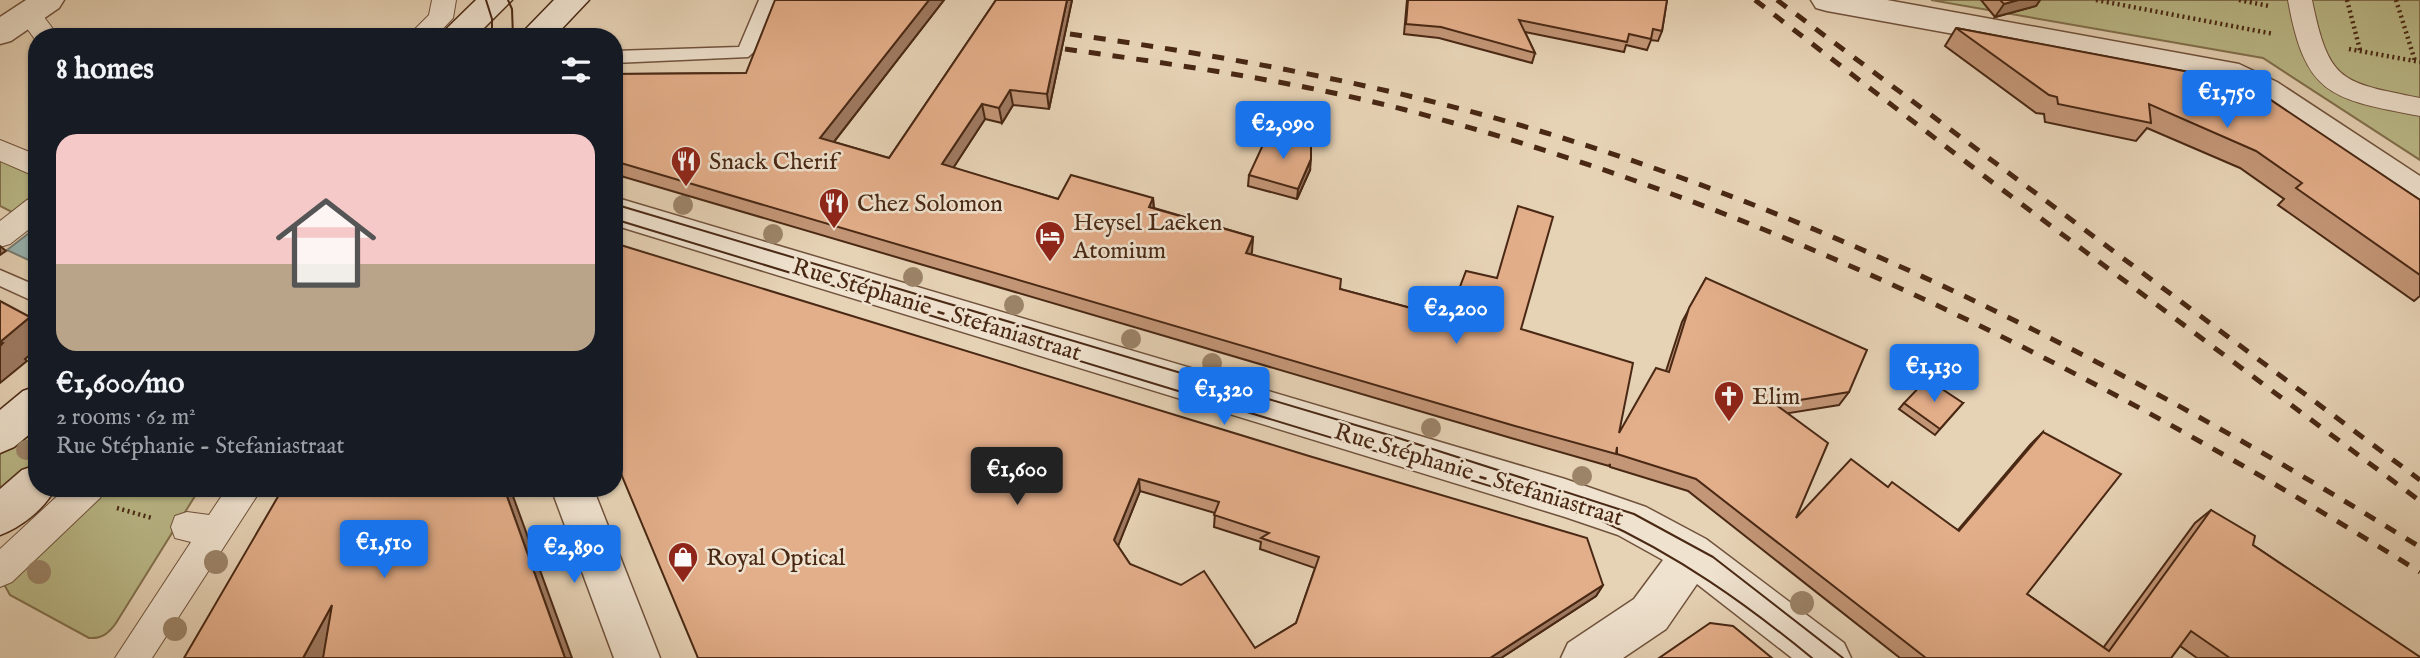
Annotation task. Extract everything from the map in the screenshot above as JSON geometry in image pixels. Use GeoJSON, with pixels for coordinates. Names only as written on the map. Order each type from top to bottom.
{"type":"FeatureCollection","features":[{"type":"Feature","properties":{"kind":"street"},"geometry":{"type":"LineString","coordinates":[[464,28],[496,0]]}},
{"type":"Feature","properties":{"kind":"street"},"geometry":{"type":"LineString","coordinates":[[543,28],[573,0]]}},
{"type":"Feature","properties":{"kind":"street"},"geometry":{"type":"LineString","coordinates":[[2300,0],[2318,64],[2338,84],[2373,97],[2420,107]]}},
{"type":"Feature","properties":{"kind":"street"},"geometry":{"type":"LineString","coordinates":[[429,28],[441,18],[440,1]]}},
{"type":"Feature","properties":{"kind":"street"},"geometry":{"type":"LineString","coordinates":[[1834,1],[2227,72],[2265,90],[2420,194]]}},
{"type":"Feature","properties":{"kind":"street"},"geometry":{"type":"LineString","coordinates":[[0,150],[28,163]]}},
{"type":"Feature","properties":{"kind":"street","name":"Rue Stéphanie - Stefaniastraat"},"geometry":{"type":"LineString","coordinates":[[623,214],[1565,498],[1631,521],[1691,553],[1828,658]]}},
{"type":"Feature","properties":{"kind":"street"},"geometry":{"type":"LineString","coordinates":[[0,236],[28,215]]}},
{"type":"Feature","properties":{"kind":"street"},"geometry":{"type":"LineString","coordinates":[[0,435],[28,411]]}},
{"type":"Feature","properties":{"kind":"street"},"geometry":{"type":"LineString","coordinates":[[0,516],[28,491]]}},
{"type":"Feature","properties":{"kind":"street"},"geometry":{"type":"LineString","coordinates":[[132,658],[190,526],[233,497]]}},
{"type":"Feature","properties":{"kind":"street"},"geometry":{"type":"LineString","coordinates":[[575,497],[637,658]]}},
{"type":"Feature","properties":{"kind":"street"},"geometry":{"type":"LineString","coordinates":[[0,571],[102,498]]}},
{"type":"Feature","properties":{"kind":"street"},"geometry":{"type":"LineString","coordinates":[[1584,658],[1650,614],[1673,585],[1691,553]]}},
{"type":"Feature","properties":{"kind":"lane"},"geometry":{"type":"LineString","coordinates":[[623,57],[746,52],[767,0]]}},
{"type":"Feature","properties":{"kind":"lane"},"geometry":{"type":"LineString","coordinates":[[0,276],[28,290]]}},
{"type":"Feature","properties":{"kind":"path"},"geometry":{"type":"LineString","coordinates":[[2096,0],[2310,41]]}},
{"type":"Feature","properties":{"kind":"path"},"geometry":{"type":"LineString","coordinates":[[2347,0],[2360,50]]}},
{"type":"Feature","properties":{"kind":"path"},"geometry":{"type":"LineString","coordinates":[[2348,48],[2417,61],[2396,0]]}},
{"type":"Feature","properties":{"kind":"path"},"geometry":{"type":"LineString","coordinates":[[102,498],[190,526]]}},
{"type":"Feature","properties":{"kind":"shaded area"},"geometry":{"type":"Polygon","coordinates":[[[1931,0],[2420,0],[2420,160],[2263,58],[1931,0]]]}},
{"type":"Feature","properties":{"kind":"shaded area"},"geometry":{"type":"Polygon","coordinates":[[[0,158],[28,171],[28,199],[12,212],[0,206],[0,158]]]}},
{"type":"Feature","properties":{"kind":"shaded area"},"geometry":{"type":"Polygon","coordinates":[[[28,426],[28,472],[0,497],[0,450],[28,426]]]}},
{"type":"Feature","properties":{"kind":"shaded area"},"geometry":{"type":"Polygon","coordinates":[[[93,497],[194,497],[116,623],[105,635],[89,638],[10,595],[5,586],[93,497]]]}},
{"type":"Feature","properties":{"kind":"water"},"geometry":{"type":"Polygon","coordinates":[[[28,234],[28,260],[7,250],[28,234]]]}},
{"type":"Feature","properties":{"kind":"building"},"geometry":{"type":"Polygon","coordinates":[[[775,0],[929,0],[820,138],[889,158],[996,0],[1067,0],[1047,94],[1010,90],[999,108],[982,104],[942,164],[1058,199],[1071,175],[1153,198],[1149,207],[1253,237],[1246,253],[1341,279],[1340,289],[1448,318],[1466,271],[1497,278],[1518,206],[1553,217],[1521,329],[1633,363],[1619,433],[1656,368],[1669,372],[1689,308],[1706,278],[1867,350],[1849,392],[1775,404],[1828,443],[1796,518],[1851,459],[1888,487],[1892,482],[1959,531],[2043,432],[2121,474],[2027,594],[2109,651],[2211,510],[2255,536],[2253,545],[2420,658],[2230,658],[2191,631],[2171,658],[1926,658],[1696,479],[1617,454],[1617,447],[1616,454],[1515,426],[623,164],[623,74],[746,73],[775,0]]]}},
{"type":"Feature","properties":{"kind":"building"},"geometry":{"type":"Polygon","coordinates":[[[1408,0],[1667,0],[1662,31],[1653,29],[1651,39],[1629,34],[1627,42],[1519,20],[1535,53],[1441,27],[1406,24],[1408,0]]]}},
{"type":"Feature","properties":{"kind":"building"},"geometry":{"type":"Polygon","coordinates":[[[2000,0],[2018,0],[2004,4],[2000,0]]]}},
{"type":"Feature","properties":{"kind":"building"},"geometry":{"type":"Polygon","coordinates":[[[1956,28],[2216,77],[2217,74],[2253,88],[2420,200],[2420,275],[2296,188],[2302,183],[2256,151],[2149,104],[2151,123],[2058,104],[2057,97],[2049,95],[1956,28]]]}},
{"type":"Feature","properties":{"kind":"building"},"geometry":{"type":"Polygon","coordinates":[[[1268,134],[1311,143],[1311,159],[1298,189],[1249,175],[1268,134]]]}},
{"type":"Feature","properties":{"kind":"building"},"geometry":{"type":"Polygon","coordinates":[[[623,246],[1309,456],[1587,538],[1603,585],[1490,658],[698,658],[623,479],[623,246]],[[1139,479],[1114,540],[1130,564],[1181,585],[1204,571],[1255,648],[1296,623],[1319,557],[1261,538],[1269,533],[1214,515],[1219,502],[1139,479]]]}},
{"type":"Feature","properties":{"kind":"building"},"geometry":{"type":"Polygon","coordinates":[[[0,301],[28,316],[28,319],[0,342],[0,301]]]}},
{"type":"Feature","properties":{"kind":"building"},"geometry":{"type":"Polygon","coordinates":[[[1927,379],[1963,403],[1940,429],[1904,403],[1927,379]]]}},
{"type":"Feature","properties":{"kind":"building"},"geometry":{"type":"Polygon","coordinates":[[[278,497],[507,497],[565,658],[323,658],[332,605],[303,658],[184,658],[278,497]]]}},
{"type":"Feature","properties":{"kind":"building"},"geometry":{"type":"Polygon","coordinates":[[[1710,623],[1733,626],[1772,658],[1659,658],[1710,623]]]}},
{"type":"Feature","properties":{"kind":"tram line"},"geometry":{"type":"LineString","coordinates":[[486,0],[492,28]]}},
{"type":"Feature","properties":{"kind":"tram line"},"geometry":{"type":"LineString","coordinates":[[508,0],[512,9],[513,28]]}},
{"type":"Feature","properties":{"kind":"tram line"},"geometry":{"type":"LineString","coordinates":[[623,207],[1389,435],[1634,514],[1713,557],[1843,658]]}},
{"type":"Feature","properties":{"kind":"tram line"},"geometry":{"type":"LineString","coordinates":[[623,222],[1598,519],[1655,548],[1710,581],[1812,658]]}},
{"type":"Feature","properties":{"kind":"railway"},"geometry":{"type":"LineString","coordinates":[[1755,0],[1992,182],[2420,501]]}},
{"type":"Feature","properties":{"kind":"railway"},"geometry":{"type":"LineString","coordinates":[[1777,0],[2420,480]]}},
{"type":"Feature","properties":{"kind":"railway"},"geometry":{"type":"LineString","coordinates":[[1070,34],[1190,52],[1426,100],[1543,132],[1659,170],[1773,212],[1885,260],[2103,365],[2210,423],[2420,547]]}},
{"type":"Feature","properties":{"kind":"railway"},"geometry":{"type":"LineString","coordinates":[[1065,49],[1322,90],[1406,110],[1542,149],[1675,195],[1804,246],[1931,302],[2055,364],[2178,429],[2420,572]]}},
{"type":"Feature","properties":{"kind":"place","name":"Snack Cherif"},"geometry":{"type":"Point","coordinates":[686,188]}},
{"type":"Feature","properties":{"kind":"place","name":"Chez Solomon"},"geometry":{"type":"Point","coordinates":[834,230]}},
{"type":"Feature","properties":{"kind":"place","name":"Heysel Laeken Atomium"},"geometry":{"type":"Point","coordinates":[1050,263]}},
{"type":"Feature","properties":{"kind":"place","name":"Elim"},"geometry":{"type":"Point","coordinates":[1729,423]}},
{"type":"Feature","properties":{"kind":"place","name":"Royal Optical"},"geometry":{"type":"Point","coordinates":[683,584]}}]}
